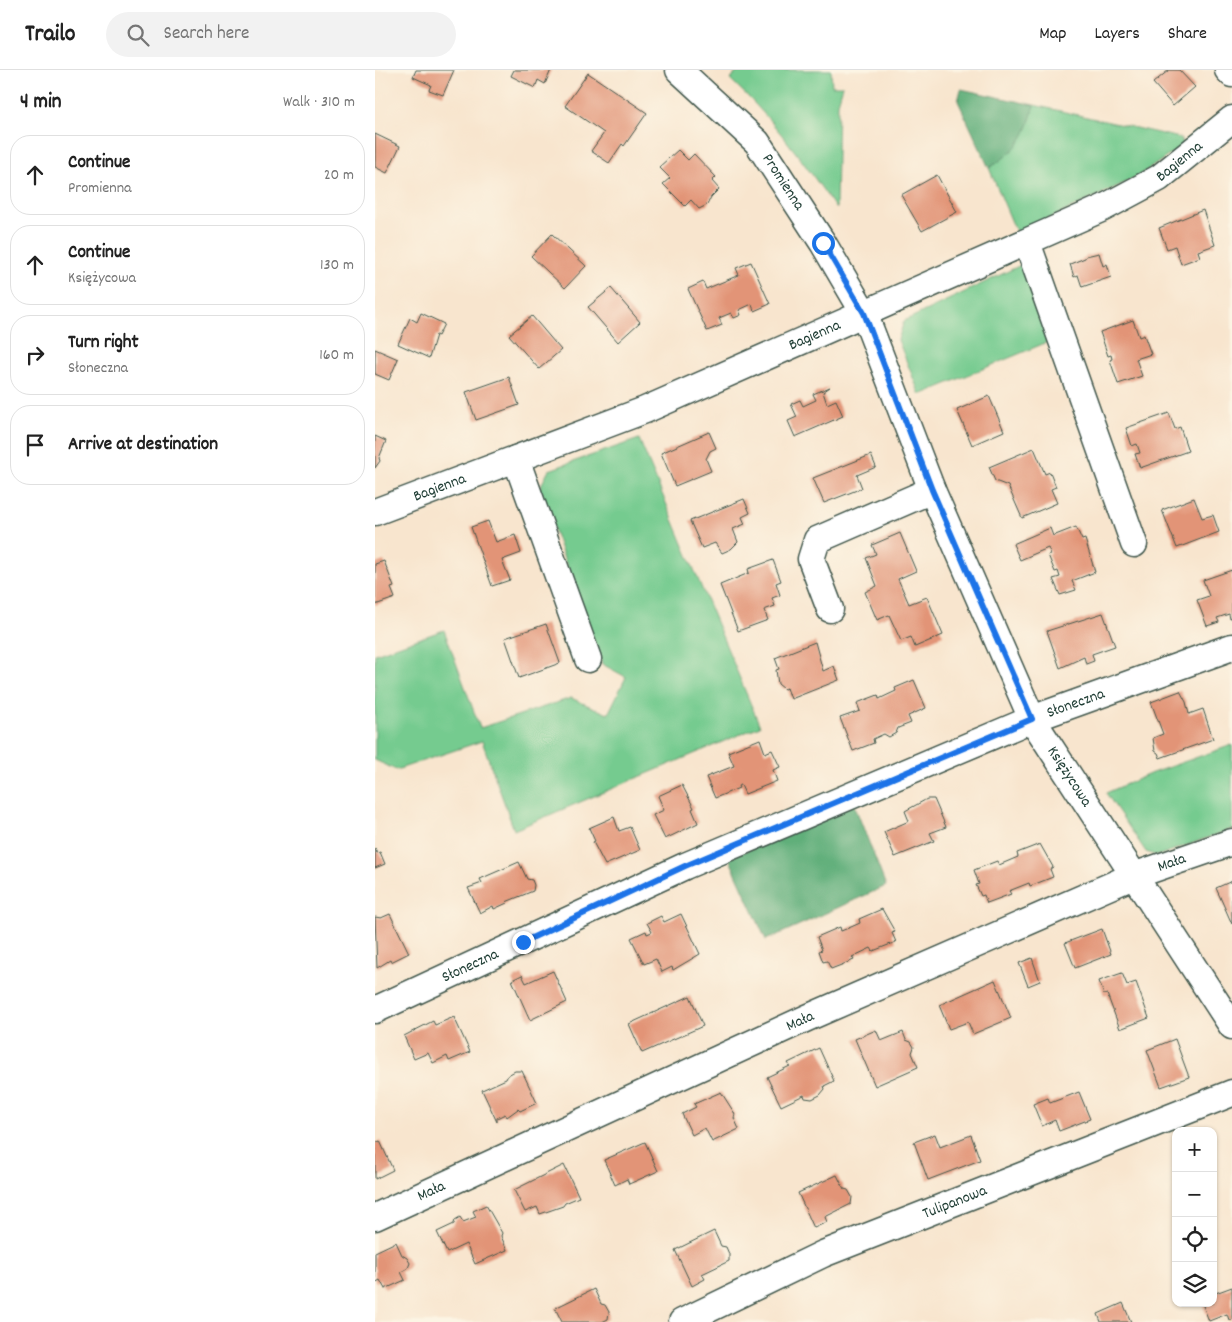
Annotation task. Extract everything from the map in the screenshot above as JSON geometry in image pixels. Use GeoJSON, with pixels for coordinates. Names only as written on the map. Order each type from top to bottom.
{"type":"FeatureCollection","features":[{"type":"Feature","properties":{"kind":"street","name":"Promienna"},"geometry":{"type":"LineString","coordinates":[[679,70],[757,142],[823,243],[864,313]]}},
{"type":"Feature","properties":{"kind":"street"},"geometry":{"type":"LineString","coordinates":[[1228,70],[1232,74]]}},
{"type":"Feature","properties":{"kind":"street","name":"Bagienna"},"geometry":{"type":"LineString","coordinates":[[375,512],[645,410],[1103,208],[1159,178],[1232,119]]}},
{"type":"Feature","properties":{"kind":"street"},"geometry":{"type":"LineString","coordinates":[[1027,242],[1134,544]]}},
{"type":"Feature","properties":{"kind":"street","name":"Księżycowa"},"geometry":{"type":"LineString","coordinates":[[864,313],[932,490],[1032,719],[1232,1026]]}},
{"type":"Feature","properties":{"kind":"street"},"geometry":{"type":"LineString","coordinates":[[516,459],[588,659]]}},
{"type":"Feature","properties":{"kind":"street"},"geometry":{"type":"LineString","coordinates":[[830,609],[811,559],[817,540],[932,490]]}},
{"type":"Feature","properties":{"kind":"street","name":"Słoneczna"},"geometry":{"type":"LineString","coordinates":[[375,1010],[685,866],[1032,719],[1232,647]]}},
{"type":"Feature","properties":{"kind":"street","name":"Mała"},"geometry":{"type":"LineString","coordinates":[[375,1217],[807,1018],[1133,876],[1232,842]]}},
{"type":"Feature","properties":{"kind":"street","name":"Tulipanowa"},"geometry":{"type":"LineString","coordinates":[[682,1322],[823,1254],[1232,1093]]}},
{"type":"Feature","properties":{"kind":"green space"},"geometry":{"type":"Polygon","coordinates":[[[739,70],[831,70],[832,86],[843,86],[838,103],[836,209],[787,141],[760,109],[730,79],[739,70]]]}},
{"type":"Feature","properties":{"kind":"green space"},"geometry":{"type":"Polygon","coordinates":[[[961,89],[1034,105],[1028,127],[1014,149],[989,168],[958,101],[961,89]]]}},
{"type":"Feature","properties":{"kind":"green space"},"geometry":{"type":"Polygon","coordinates":[[[1034,105],[1180,138],[1184,145],[1137,177],[1017,234],[989,168],[1007,155],[1019,142],[1028,126],[1034,105]]]}},
{"type":"Feature","properties":{"kind":"green space"},"geometry":{"type":"Polygon","coordinates":[[[1023,264],[1050,341],[920,395],[898,340],[904,321],[1023,264]]]}},
{"type":"Feature","properties":{"kind":"green space"},"geometry":{"type":"Polygon","coordinates":[[[639,439],[760,726],[514,830],[482,741],[396,770],[375,760],[375,654],[444,630],[480,728],[571,698],[608,714],[626,677],[602,664],[539,489],[549,470],[639,439]]]}},
{"type":"Feature","properties":{"kind":"green space"},"geometry":{"type":"Polygon","coordinates":[[[1232,745],[1232,829],[1157,856],[1146,852],[1106,793],[1152,773],[1232,745]]]}},
{"type":"Feature","properties":{"kind":"green space"},"geometry":{"type":"Polygon","coordinates":[[[854,804],[886,886],[766,940],[729,858],[854,804]]]}},
{"type":"Feature","properties":{"kind":"building"},"geometry":{"type":"Polygon","coordinates":[[[416,70],[454,70],[443,95],[429,90],[431,85],[413,77],[416,70]]]}},
{"type":"Feature","properties":{"kind":"building"},"geometry":{"type":"Polygon","coordinates":[[[514,70],[551,70],[545,84],[538,80],[535,88],[511,76],[514,70]]]}},
{"type":"Feature","properties":{"kind":"building"},"geometry":{"type":"Polygon","coordinates":[[[1169,70],[1179,70],[1195,87],[1173,106],[1153,83],[1169,70]]]}},
{"type":"Feature","properties":{"kind":"building"},"geometry":{"type":"Polygon","coordinates":[[[588,73],[647,113],[624,146],[622,144],[609,163],[591,151],[604,133],[565,106],[588,73]]]}},
{"type":"Feature","properties":{"kind":"building"},"geometry":{"type":"Polygon","coordinates":[[[375,134],[400,146],[387,173],[375,167],[375,134]]]}},
{"type":"Feature","properties":{"kind":"building"},"geometry":{"type":"Polygon","coordinates":[[[678,150],[688,160],[694,154],[716,177],[712,181],[719,189],[711,197],[707,205],[699,209],[691,200],[685,206],[663,184],[670,178],[659,167],[678,150]]]}},
{"type":"Feature","properties":{"kind":"building"},"geometry":{"type":"Polygon","coordinates":[[[937,175],[957,212],[922,231],[901,195],[937,175]]]}},
{"type":"Feature","properties":{"kind":"building"},"geometry":{"type":"Polygon","coordinates":[[[1203,210],[1215,245],[1198,251],[1200,257],[1181,264],[1175,246],[1167,249],[1159,228],[1203,210]]]}},
{"type":"Feature","properties":{"kind":"building"},"geometry":{"type":"Polygon","coordinates":[[[552,234],[586,266],[565,288],[531,256],[552,234]]]}},
{"type":"Feature","properties":{"kind":"building"},"geometry":{"type":"Polygon","coordinates":[[[1099,253],[1103,266],[1107,264],[1111,277],[1082,287],[1078,275],[1074,277],[1070,264],[1086,256],[1099,253]]]}},
{"type":"Feature","properties":{"kind":"building"},"geometry":{"type":"Polygon","coordinates":[[[751,262],[770,304],[754,311],[752,304],[739,310],[741,315],[734,318],[731,313],[719,318],[722,325],[707,331],[688,289],[703,282],[706,289],[739,275],[736,268],[751,262]]]}},
{"type":"Feature","properties":{"kind":"building"},"geometry":{"type":"Polygon","coordinates":[[[611,288],[640,322],[618,342],[588,307],[611,288]]]}},
{"type":"Feature","properties":{"kind":"building"},"geometry":{"type":"Polygon","coordinates":[[[421,313],[444,324],[438,336],[436,335],[429,358],[398,344],[410,318],[417,322],[421,313]]]}},
{"type":"Feature","properties":{"kind":"building"},"geometry":{"type":"Polygon","coordinates":[[[532,316],[561,350],[539,369],[509,335],[532,316]]]}},
{"type":"Feature","properties":{"kind":"building"},"geometry":{"type":"Polygon","coordinates":[[[1133,320],[1139,337],[1144,335],[1151,354],[1136,359],[1142,376],[1118,384],[1110,360],[1112,359],[1111,355],[1108,356],[1100,332],[1133,320]]]}},
{"type":"Feature","properties":{"kind":"building"},"geometry":{"type":"Polygon","coordinates":[[[375,349],[398,359],[389,380],[375,374],[375,349]]]}},
{"type":"Feature","properties":{"kind":"building"},"geometry":{"type":"Polygon","coordinates":[[[509,377],[519,405],[476,420],[466,392],[509,377]]]}},
{"type":"Feature","properties":{"kind":"building"},"geometry":{"type":"Polygon","coordinates":[[[830,387],[823,392],[827,404],[836,400],[843,416],[795,437],[788,421],[797,417],[791,404],[800,400],[803,406],[816,400],[813,394],[830,387]]]}},
{"type":"Feature","properties":{"kind":"building"},"geometry":{"type":"Polygon","coordinates":[[[989,396],[1004,431],[972,445],[957,410],[989,396]]]}},
{"type":"Feature","properties":{"kind":"building"},"geometry":{"type":"Polygon","coordinates":[[[1169,413],[1175,429],[1180,427],[1188,451],[1140,468],[1135,454],[1140,453],[1137,444],[1132,446],[1126,428],[1169,413]]]}},
{"type":"Feature","properties":{"kind":"building"},"geometry":{"type":"Polygon","coordinates":[[[709,432],[716,448],[710,451],[706,459],[711,471],[675,486],[661,453],[709,432]]]}},
{"type":"Feature","properties":{"kind":"building"},"geometry":{"type":"Polygon","coordinates":[[[375,436],[386,441],[379,458],[380,461],[375,468],[375,436]]]}},
{"type":"Feature","properties":{"kind":"building"},"geometry":{"type":"Polygon","coordinates":[[[1034,448],[1045,474],[1050,472],[1056,487],[1051,489],[1057,503],[1022,518],[1008,486],[995,481],[989,467],[1034,448]]]}},
{"type":"Feature","properties":{"kind":"building"},"geometry":{"type":"Polygon","coordinates":[[[871,455],[876,467],[857,475],[862,488],[824,503],[813,478],[871,455]]]}},
{"type":"Feature","properties":{"kind":"building"},"geometry":{"type":"Polygon","coordinates":[[[1194,498],[1202,518],[1213,515],[1219,532],[1177,548],[1162,510],[1194,498]]]}},
{"type":"Feature","properties":{"kind":"building"},"geometry":{"type":"Polygon","coordinates":[[[744,499],[750,513],[742,517],[745,524],[733,529],[738,542],[731,549],[722,553],[715,543],[702,548],[690,521],[744,499]]]}},
{"type":"Feature","properties":{"kind":"building"},"geometry":{"type":"Polygon","coordinates":[[[488,521],[496,542],[515,535],[521,553],[502,560],[510,580],[492,586],[471,527],[488,521]]]}},
{"type":"Feature","properties":{"kind":"building"},"geometry":{"type":"Polygon","coordinates":[[[1076,527],[1082,540],[1085,539],[1095,572],[1072,581],[1076,590],[1060,595],[1053,579],[1060,577],[1058,571],[1055,572],[1048,555],[1051,554],[1048,548],[1020,560],[1013,544],[1050,528],[1053,536],[1076,527]]]}},
{"type":"Feature","properties":{"kind":"building"},"geometry":{"type":"Polygon","coordinates":[[[900,533],[916,571],[898,579],[909,604],[927,597],[943,635],[915,647],[911,637],[901,641],[889,615],[877,620],[865,592],[877,586],[866,558],[876,554],[872,545],[900,533]]]}},
{"type":"Feature","properties":{"kind":"building"},"geometry":{"type":"Polygon","coordinates":[[[773,560],[781,581],[776,583],[780,595],[772,598],[775,606],[764,610],[768,620],[738,631],[720,585],[749,573],[748,569],[773,560]]]}},
{"type":"Feature","properties":{"kind":"building"},"geometry":{"type":"Polygon","coordinates":[[[384,561],[394,587],[391,588],[395,598],[375,605],[375,564],[384,561]]]}},
{"type":"Feature","properties":{"kind":"building"},"geometry":{"type":"Polygon","coordinates":[[[1232,570],[1232,618],[1230,619],[1229,614],[1217,618],[1219,622],[1207,626],[1197,600],[1209,596],[1203,580],[1232,570]]]}},
{"type":"Feature","properties":{"kind":"building"},"geometry":{"type":"Polygon","coordinates":[[[1103,613],[1115,646],[1092,654],[1094,661],[1086,664],[1084,657],[1060,668],[1047,631],[1103,613]]]}},
{"type":"Feature","properties":{"kind":"building"},"geometry":{"type":"Polygon","coordinates":[[[546,624],[560,663],[519,678],[505,638],[546,624]]]}},
{"type":"Feature","properties":{"kind":"building"},"geometry":{"type":"Polygon","coordinates":[[[815,642],[823,671],[834,666],[839,680],[791,699],[787,688],[784,689],[778,684],[776,670],[779,669],[775,658],[815,642]]]}},
{"type":"Feature","properties":{"kind":"building"},"geometry":{"type":"Polygon","coordinates":[[[914,680],[926,708],[908,716],[911,723],[898,728],[896,733],[889,737],[884,734],[873,739],[874,743],[853,751],[840,718],[860,711],[857,703],[878,695],[879,699],[896,691],[895,688],[914,680]]]}},
{"type":"Feature","properties":{"kind":"building"},"geometry":{"type":"Polygon","coordinates":[[[1180,691],[1186,702],[1189,714],[1203,709],[1213,739],[1160,758],[1155,751],[1153,738],[1163,734],[1151,702],[1180,691]]]}},
{"type":"Feature","properties":{"kind":"building"},"geometry":{"type":"Polygon","coordinates":[[[760,739],[765,753],[772,750],[780,767],[773,770],[777,781],[745,794],[741,785],[738,786],[739,788],[715,798],[706,777],[734,766],[728,752],[760,739]]]}},
{"type":"Feature","properties":{"kind":"building"},"geometry":{"type":"Polygon","coordinates":[[[682,785],[694,808],[692,809],[698,823],[665,839],[653,815],[664,810],[658,796],[682,785]]]}},
{"type":"Feature","properties":{"kind":"building"},"geometry":{"type":"Polygon","coordinates":[[[927,799],[934,799],[946,827],[930,833],[934,841],[895,857],[884,832],[909,821],[905,811],[927,799]]]}},
{"type":"Feature","properties":{"kind":"building"},"geometry":{"type":"Polygon","coordinates":[[[614,817],[619,831],[630,827],[640,850],[605,865],[593,842],[595,841],[589,828],[614,817]]]}},
{"type":"Feature","properties":{"kind":"building"},"geometry":{"type":"Polygon","coordinates":[[[1040,844],[1053,867],[1050,869],[1053,877],[1030,886],[1029,883],[1009,891],[1011,894],[987,903],[984,895],[981,896],[976,885],[979,884],[974,870],[997,861],[999,865],[1018,857],[1017,853],[1040,844]]]}},
{"type":"Feature","properties":{"kind":"building"},"geometry":{"type":"Polygon","coordinates":[[[375,848],[377,853],[380,852],[385,864],[375,868],[375,848]]]}},
{"type":"Feature","properties":{"kind":"building"},"geometry":{"type":"Polygon","coordinates":[[[519,862],[527,879],[532,880],[534,885],[533,891],[494,909],[493,906],[480,913],[468,888],[482,883],[480,879],[519,862]]]}},
{"type":"Feature","properties":{"kind":"building"},"geometry":{"type":"Polygon","coordinates":[[[1232,881],[1232,924],[1216,888],[1232,881]]]}},
{"type":"Feature","properties":{"kind":"building"},"geometry":{"type":"Polygon","coordinates":[[[882,909],[895,932],[892,933],[896,942],[873,951],[871,948],[852,957],[854,960],[831,969],[827,961],[823,962],[819,951],[822,950],[817,937],[840,927],[841,931],[851,927],[860,923],[859,919],[882,909]]]}},
{"type":"Feature","properties":{"kind":"building"},"geometry":{"type":"Polygon","coordinates":[[[390,914],[409,953],[391,962],[390,960],[377,968],[375,917],[381,918],[390,914]]]}},
{"type":"Feature","properties":{"kind":"building"},"geometry":{"type":"Polygon","coordinates":[[[681,914],[700,954],[673,970],[672,967],[662,972],[656,959],[644,964],[631,938],[646,931],[647,934],[652,932],[647,923],[661,916],[664,922],[681,914]]]}},
{"type":"Feature","properties":{"kind":"building"},"geometry":{"type":"Polygon","coordinates":[[[1102,929],[1111,954],[1075,968],[1065,943],[1102,929]]]}},
{"type":"Feature","properties":{"kind":"building"},"geometry":{"type":"Polygon","coordinates":[[[1032,958],[1040,981],[1028,986],[1019,963],[1032,958]]]}},
{"type":"Feature","properties":{"kind":"building"},"geometry":{"type":"Polygon","coordinates":[[[553,971],[567,1002],[530,1020],[512,980],[522,975],[526,983],[553,971]]]}},
{"type":"Feature","properties":{"kind":"building"},"geometry":{"type":"Polygon","coordinates":[[[1122,973],[1127,985],[1136,982],[1149,1018],[1120,1029],[1107,994],[1104,995],[1099,981],[1122,973]]]}},
{"type":"Feature","properties":{"kind":"building"},"geometry":{"type":"Polygon","coordinates":[[[995,980],[1011,1018],[973,1034],[968,1022],[949,1029],[939,1005],[995,980]]]}},
{"type":"Feature","properties":{"kind":"building"},"geometry":{"type":"Polygon","coordinates":[[[690,996],[703,1026],[642,1053],[629,1024],[690,996]]]}},
{"type":"Feature","properties":{"kind":"building"},"geometry":{"type":"Polygon","coordinates":[[[454,1017],[470,1052],[449,1061],[447,1056],[433,1063],[428,1053],[414,1059],[404,1036],[433,1021],[435,1025],[454,1017]]]}},
{"type":"Feature","properties":{"kind":"building"},"geometry":{"type":"Polygon","coordinates":[[[876,1030],[881,1041],[903,1032],[906,1040],[911,1042],[914,1047],[912,1053],[918,1067],[875,1086],[855,1039],[876,1030]]]}},
{"type":"Feature","properties":{"kind":"building"},"geometry":{"type":"Polygon","coordinates":[[[1175,1039],[1189,1077],[1161,1087],[1147,1050],[1175,1039]]]}},
{"type":"Feature","properties":{"kind":"building"},"geometry":{"type":"Polygon","coordinates":[[[819,1048],[834,1081],[824,1086],[825,1089],[820,1095],[812,1099],[805,1098],[804,1095],[781,1106],[767,1077],[790,1066],[788,1063],[819,1048]]]}},
{"type":"Feature","properties":{"kind":"building"},"geometry":{"type":"Polygon","coordinates":[[[515,1071],[522,1071],[537,1103],[520,1111],[518,1109],[507,1117],[505,1114],[497,1118],[497,1122],[482,1090],[506,1079],[508,1075],[515,1071]]]}},
{"type":"Feature","properties":{"kind":"building"},"geometry":{"type":"Polygon","coordinates":[[[721,1092],[735,1114],[734,1118],[739,1129],[712,1142],[705,1128],[692,1135],[682,1114],[696,1107],[694,1104],[721,1092]]]}},
{"type":"Feature","properties":{"kind":"building"},"geometry":{"type":"Polygon","coordinates":[[[1079,1092],[1090,1119],[1059,1131],[1055,1120],[1042,1126],[1033,1104],[1048,1098],[1050,1103],[1079,1092]]]}},
{"type":"Feature","properties":{"kind":"building"},"geometry":{"type":"Polygon","coordinates":[[[935,1134],[940,1147],[971,1135],[980,1160],[928,1180],[914,1142],[935,1134]]]}},
{"type":"Feature","properties":{"kind":"building"},"geometry":{"type":"Polygon","coordinates":[[[380,1141],[393,1170],[375,1179],[375,1143],[380,1141]]]}},
{"type":"Feature","properties":{"kind":"building"},"geometry":{"type":"Polygon","coordinates":[[[645,1142],[658,1171],[629,1184],[627,1179],[615,1185],[604,1160],[645,1142]]]}},
{"type":"Feature","properties":{"kind":"building"},"geometry":{"type":"Polygon","coordinates":[[[564,1165],[579,1197],[565,1203],[563,1206],[540,1214],[537,1207],[525,1212],[514,1190],[564,1165]]]}},
{"type":"Feature","properties":{"kind":"building"},"geometry":{"type":"Polygon","coordinates":[[[837,1175],[844,1189],[848,1190],[852,1197],[851,1204],[825,1217],[827,1222],[814,1228],[798,1193],[837,1175]]]}},
{"type":"Feature","properties":{"kind":"building"},"geometry":{"type":"Polygon","coordinates":[[[486,1205],[502,1233],[501,1236],[507,1250],[475,1264],[466,1244],[447,1253],[437,1232],[454,1224],[455,1220],[460,1217],[463,1222],[476,1217],[473,1211],[486,1205]]]}},
{"type":"Feature","properties":{"kind":"building"},"geometry":{"type":"Polygon","coordinates":[[[714,1231],[721,1246],[726,1247],[729,1261],[702,1274],[705,1279],[692,1286],[675,1250],[714,1231]]]}},
{"type":"Feature","properties":{"kind":"building"},"geometry":{"type":"Polygon","coordinates":[[[396,1242],[402,1255],[410,1263],[408,1268],[401,1272],[405,1280],[385,1289],[380,1280],[375,1283],[375,1252],[396,1242]]]}},
{"type":"Feature","properties":{"kind":"building"},"geometry":{"type":"Polygon","coordinates":[[[1232,1287],[1232,1319],[1229,1320],[1227,1314],[1209,1321],[1204,1307],[1217,1307],[1217,1293],[1232,1287]]]}},
{"type":"Feature","properties":{"kind":"building"},"geometry":{"type":"Polygon","coordinates":[[[594,1289],[601,1304],[605,1305],[609,1312],[608,1319],[602,1322],[562,1322],[555,1308],[594,1289]]]}},
{"type":"Feature","properties":{"kind":"building"},"geometry":{"type":"Polygon","coordinates":[[[1123,1303],[1131,1322],[1101,1322],[1098,1314],[1123,1303]]]}},
{"type":"Feature","properties":{"kind":"route"},"geometry":{"type":"LineString","coordinates":[[523,942],[685,866],[1032,719],[932,490],[864,313],[823,243]]}}]}
